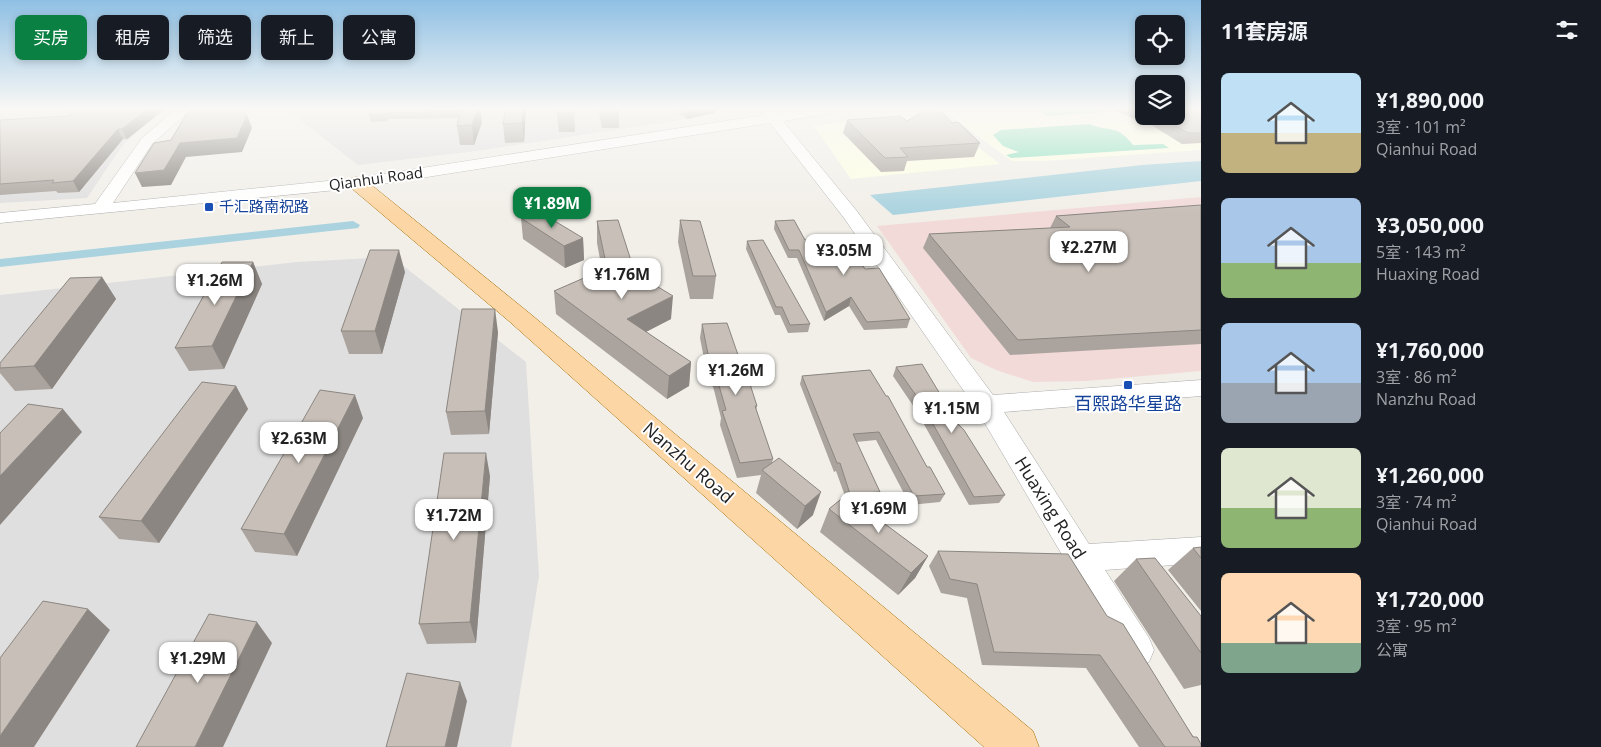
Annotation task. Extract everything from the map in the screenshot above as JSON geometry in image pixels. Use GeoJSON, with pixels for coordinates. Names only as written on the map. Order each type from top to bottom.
{"type":"FeatureCollection","features":[{"type":"Feature","properties":{"kind":"main road","name":"Nanzhu Road"},"geometry":{"type":"LineString","coordinates":[[357,183],[518,317],[1017,747]]}},
{"type":"Feature","properties":{"kind":"street"},"geometry":{"type":"LineString","coordinates":[[100,209],[146,143]]}},
{"type":"Feature","properties":{"kind":"street","name":"Qianhui Road"},"geometry":{"type":"LineString","coordinates":[[0,218],[357,183],[590,143]]}},
{"type":"Feature","properties":{"kind":"street","name":"Huaxing Road"},"geometry":{"type":"LineString","coordinates":[[794,143],[850,214],[986,404],[1151,673]]}},
{"type":"Feature","properties":{"kind":"street"},"geometry":{"type":"LineString","coordinates":[[986,404],[1201,388]]}},
{"type":"Feature","properties":{"kind":"street"},"geometry":{"type":"LineString","coordinates":[[1080,558],[1201,550]]}},
{"type":"Feature","properties":{"kind":"shaded area"},"geometry":{"type":"Polygon","coordinates":[[[0,143],[125,143],[87,198],[0,203],[0,143]]]}},
{"type":"Feature","properties":{"kind":"shaded area"},"geometry":{"type":"Polygon","coordinates":[[[330,143],[531,143],[484,150],[358,165],[330,143]]]}},
{"type":"Feature","properties":{"kind":"shaded area"},"geometry":{"type":"Polygon","coordinates":[[[826,143],[973,143],[1000,164],[851,179],[826,143]]]}},
{"type":"Feature","properties":{"kind":"shaded area"},"geometry":{"type":"Polygon","coordinates":[[[987,143],[1201,143],[1201,150],[1044,161],[1012,161],[987,143]]]}},
{"type":"Feature","properties":{"kind":"shaded area"},"geometry":{"type":"Polygon","coordinates":[[[1201,197],[1201,371],[1086,381],[1033,382],[996,370],[971,358],[877,226],[1201,197]]]}},
{"type":"Feature","properties":{"kind":"shaded area"},"geometry":{"type":"Polygon","coordinates":[[[392,257],[526,362],[539,576],[511,747],[0,747],[0,295],[297,262],[392,257]]]}},
{"type":"Feature","properties":{"kind":"green space"},"geometry":{"type":"Polygon","coordinates":[[[1000,143],[1131,143],[1133,145],[1163,144],[1169,148],[1011,158],[1006,155],[1019,152],[1003,146],[1000,143]]]}},
{"type":"Feature","properties":{"kind":"water"},"geometry":{"type":"Polygon","coordinates":[[[1201,161],[1201,181],[893,215],[870,195],[1142,165],[1201,161]]]}},
{"type":"Feature","properties":{"kind":"building"},"geometry":{"type":"Polygon","coordinates":[[[0,143],[106,143],[73,181],[52,183],[54,180],[0,184],[0,143]]]}},
{"type":"Feature","properties":{"kind":"building"},"geometry":{"type":"Polygon","coordinates":[[[154,143],[182,143],[164,170],[135,173],[154,143]]]}},
{"type":"Feature","properties":{"kind":"building"},"geometry":{"type":"Polygon","coordinates":[[[870,143],[980,143],[900,148],[908,157],[885,158],[870,143]]]}},
{"type":"Feature","properties":{"kind":"building"},"geometry":{"type":"Polygon","coordinates":[[[1201,205],[1201,330],[1018,340],[929,234],[1070,227],[1056,216],[1201,205]]]}},
{"type":"Feature","properties":{"kind":"building"},"geometry":{"type":"Polygon","coordinates":[[[538,211],[583,238],[564,246],[521,218],[538,211]]]}},
{"type":"Feature","properties":{"kind":"building"},"geometry":{"type":"Polygon","coordinates":[[[618,220],[635,273],[673,296],[627,319],[691,362],[669,376],[554,291],[607,268],[597,221],[618,220]]]}},
{"type":"Feature","properties":{"kind":"building"},"geometry":{"type":"Polygon","coordinates":[[[680,220],[700,221],[716,276],[693,276],[680,220]]]}},
{"type":"Feature","properties":{"kind":"building"},"geometry":{"type":"Polygon","coordinates":[[[794,220],[805,240],[844,237],[865,269],[879,268],[910,319],[867,322],[851,297],[826,312],[799,250],[789,250],[775,221],[794,220]]]}},
{"type":"Feature","properties":{"kind":"building"},"geometry":{"type":"Polygon","coordinates":[[[763,240],[810,324],[790,325],[782,307],[776,307],[747,241],[763,240]]]}},
{"type":"Feature","properties":{"kind":"building"},"geometry":{"type":"Polygon","coordinates":[[[370,250],[399,250],[375,331],[341,331],[370,250]]]}},
{"type":"Feature","properties":{"kind":"building"},"geometry":{"type":"Polygon","coordinates":[[[222,262],[253,262],[212,346],[175,348],[222,262]]]}},
{"type":"Feature","properties":{"kind":"building"},"geometry":{"type":"Polygon","coordinates":[[[102,277],[34,366],[0,368],[0,363],[70,278],[102,277]]]}},
{"type":"Feature","properties":{"kind":"building"},"geometry":{"type":"Polygon","coordinates":[[[462,309],[495,309],[485,411],[446,412],[462,309]]]}},
{"type":"Feature","properties":{"kind":"building"},"geometry":{"type":"Polygon","coordinates":[[[727,323],[747,381],[749,381],[757,406],[755,406],[773,459],[740,463],[722,411],[726,410],[711,358],[709,359],[702,324],[727,323]]]}},
{"type":"Feature","properties":{"kind":"building"},"geometry":{"type":"Polygon","coordinates":[[[922,364],[958,424],[964,430],[1005,495],[974,497],[920,401],[896,367],[922,364]]]}},
{"type":"Feature","properties":{"kind":"building"},"geometry":{"type":"Polygon","coordinates":[[[870,370],[886,396],[888,396],[927,467],[930,467],[945,494],[914,496],[879,432],[853,434],[880,492],[850,494],[840,463],[837,463],[802,376],[870,370]]]}},
{"type":"Feature","properties":{"kind":"building"},"geometry":{"type":"Polygon","coordinates":[[[202,382],[236,386],[141,521],[99,517],[202,382]]]}},
{"type":"Feature","properties":{"kind":"building"},"geometry":{"type":"Polygon","coordinates":[[[320,390],[355,395],[284,534],[241,529],[320,390]]]}},
{"type":"Feature","properties":{"kind":"building"},"geometry":{"type":"Polygon","coordinates":[[[28,404],[63,409],[0,476],[0,433],[28,404]]]}},
{"type":"Feature","properties":{"kind":"building"},"geometry":{"type":"Polygon","coordinates":[[[444,453],[486,453],[470,622],[419,624],[444,453]]]}},
{"type":"Feature","properties":{"kind":"building"},"geometry":{"type":"Polygon","coordinates":[[[779,458],[821,492],[805,506],[762,470],[779,458]]]}},
{"type":"Feature","properties":{"kind":"building"},"geometry":{"type":"Polygon","coordinates":[[[846,495],[928,556],[911,573],[829,509],[846,495]]]}},
{"type":"Feature","properties":{"kind":"building"},"geometry":{"type":"Polygon","coordinates":[[[1201,547],[1201,558],[1193,548],[1201,547]]]}},
{"type":"Feature","properties":{"kind":"building"},"geometry":{"type":"Polygon","coordinates":[[[938,551],[1068,554],[1107,616],[1123,624],[1193,737],[1197,737],[1201,747],[1165,747],[1100,655],[994,652],[977,584],[950,579],[938,551]]]}},
{"type":"Feature","properties":{"kind":"building"},"geometry":{"type":"Polygon","coordinates":[[[1155,558],[1201,616],[1201,653],[1136,559],[1155,558]]]}},
{"type":"Feature","properties":{"kind":"building"},"geometry":{"type":"Polygon","coordinates":[[[43,601],[88,609],[0,736],[0,658],[43,601]]]}},
{"type":"Feature","properties":{"kind":"building"},"geometry":{"type":"Polygon","coordinates":[[[209,614],[257,622],[195,747],[136,747],[209,614]]]}},
{"type":"Feature","properties":{"kind":"building"},"geometry":{"type":"Polygon","coordinates":[[[407,673],[460,682],[445,747],[386,747],[407,673]]]}},
{"type":"Feature","properties":{"kind":"waterway"},"geometry":{"type":"LineString","coordinates":[[0,263],[353,225]]}},
{"type":"Feature","properties":{"kind":"place","name":"千汇路南祝路"},"geometry":{"type":"Point","coordinates":[209,207]}},
{"type":"Feature","properties":{"kind":"place","name":"百熙路华星路"},"geometry":{"type":"Point","coordinates":[1128,385]}}]}
